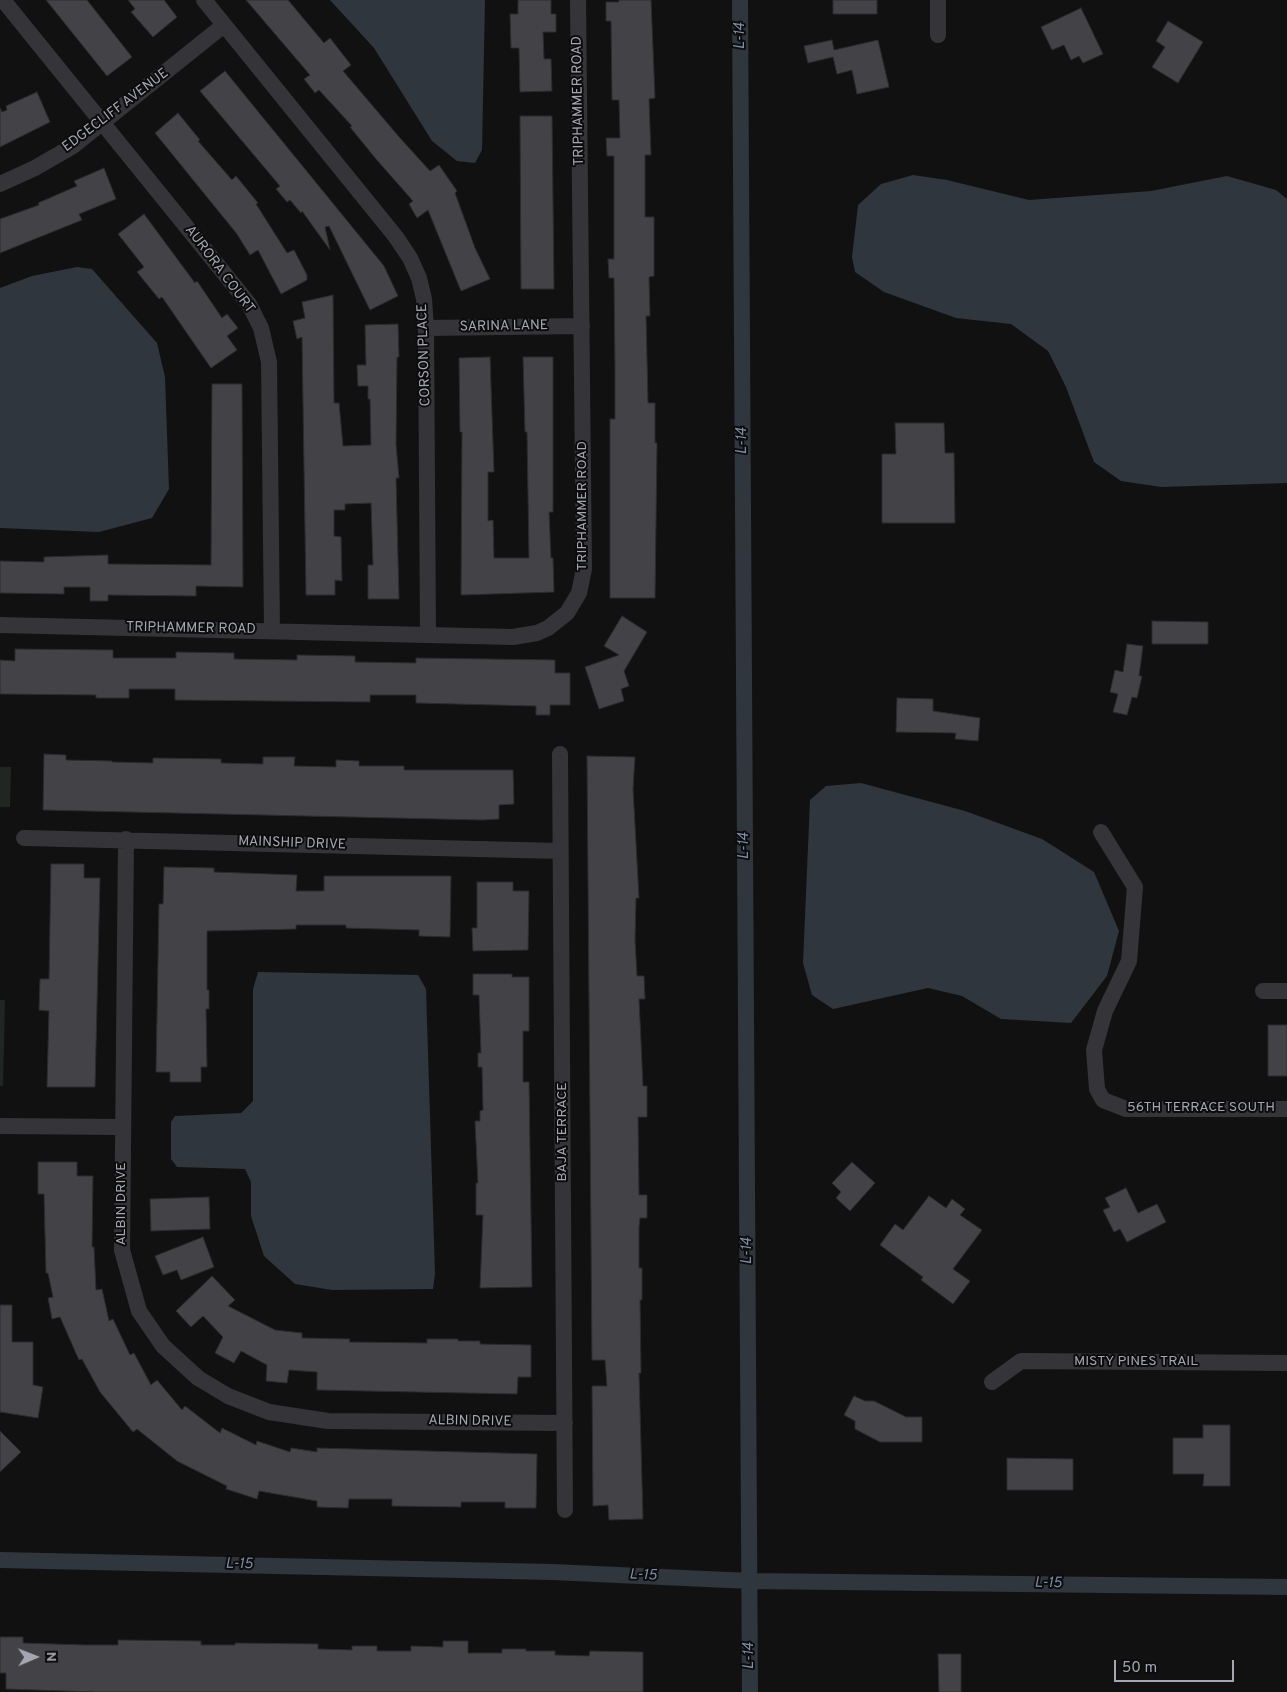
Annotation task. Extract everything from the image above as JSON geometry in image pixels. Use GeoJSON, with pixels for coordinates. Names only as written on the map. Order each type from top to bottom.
{"type":"FeatureCollection","features":[{"type":"Feature","properties":{"kind":"street","name":"AURORA COURT"},"geometry":{"type":"LineString","coordinates":[[3,0],[249,304],[261,328],[269,362],[272,631]]}},
{"type":"Feature","properties":{"kind":"street","name":"CORSON PLACE"},"geometry":{"type":"LineString","coordinates":[[204,0],[405,251],[419,278],[424,300],[426,328],[428,635]]}},
{"type":"Feature","properties":{"kind":"street","name":"TRIPHAMMER ROAD"},"geometry":{"type":"LineString","coordinates":[[0,625],[513,637],[537,633],[558,622],[576,598],[584,570],[578,0]]}},
{"type":"Feature","properties":{"kind":"street"},"geometry":{"type":"LineString","coordinates":[[938,0],[938,35]]}},
{"type":"Feature","properties":{"kind":"street","name":"EDGECLIFF AVENUE"},"geometry":{"type":"LineString","coordinates":[[0,184],[50,159],[103,124],[224,25]]}},
{"type":"Feature","properties":{"kind":"street","name":"SARINA LANE"},"geometry":{"type":"LineString","coordinates":[[426,328],[582,326]]}},
{"type":"Feature","properties":{"kind":"street","name":"BAJA TERRACE"},"geometry":{"type":"LineString","coordinates":[[560,754],[565,1510]]}},
{"type":"Feature","properties":{"kind":"street","name":"56TH TERRACE SOUTH"},"geometry":{"type":"LineString","coordinates":[[1101,832],[1135,887],[1129,962],[1104,1011],[1094,1050],[1097,1090],[1103,1100],[1126,1108],[1287,1108]]}},
{"type":"Feature","properties":{"kind":"street","name":"MAINSHIP DRIVE"},"geometry":{"type":"LineString","coordinates":[[24,838],[560,851]]}},
{"type":"Feature","properties":{"kind":"street","name":"ALBIN DRIVE"},"geometry":{"type":"LineString","coordinates":[[126,839],[122,1250],[139,1311],[163,1346],[198,1378],[228,1396],[269,1412],[328,1420],[565,1423]]}},
{"type":"Feature","properties":{"kind":"street"},"geometry":{"type":"LineString","coordinates":[[1263,991],[1287,991]]}},
{"type":"Feature","properties":{"kind":"street"},"geometry":{"type":"LineString","coordinates":[[0,1126],[122,1127]]}},
{"type":"Feature","properties":{"kind":"street","name":"MISTY PINES TRAIL"},"geometry":{"type":"LineString","coordinates":[[992,1382],[1021,1361],[1287,1363]]}},
{"type":"Feature","properties":{"kind":"shaded area"},"geometry":{"type":"Polygon","coordinates":[[[330,0],[485,0],[482,150],[475,163],[457,161],[432,141],[374,48],[330,0]]]}},
{"type":"Feature","properties":{"kind":"shaded area"},"geometry":{"type":"Polygon","coordinates":[[[913,175],[947,180],[1029,200],[1151,191],[1227,176],[1276,190],[1287,199],[1287,483],[1161,487],[1121,481],[1094,462],[1066,387],[1048,351],[1011,324],[956,318],[884,292],[855,272],[852,257],[858,205],[881,184],[913,175]]]}},
{"type":"Feature","properties":{"kind":"shaded area"},"geometry":{"type":"Polygon","coordinates":[[[77,267],[92,269],[157,343],[165,377],[169,489],[152,518],[99,532],[0,528],[0,288],[32,276],[77,267]]]}},
{"type":"Feature","properties":{"kind":"shaded area"},"geometry":{"type":"Polygon","coordinates":[[[0,767],[11,767],[10,807],[0,807],[0,767]]]}},
{"type":"Feature","properties":{"kind":"shaded area"},"geometry":{"type":"Polygon","coordinates":[[[861,783],[965,811],[1042,839],[1094,872],[1119,931],[1107,976],[1071,1023],[1001,1019],[962,996],[928,988],[833,1009],[812,995],[803,963],[810,800],[826,786],[861,783]]]}},
{"type":"Feature","properties":{"kind":"shaded area"},"geometry":{"type":"Polygon","coordinates":[[[258,972],[418,975],[426,989],[435,1274],[433,1289],[332,1290],[295,1284],[264,1256],[251,1216],[251,1182],[245,1169],[177,1167],[171,1159],[171,1122],[175,1116],[241,1113],[253,1101],[253,989],[258,972]]]}},
{"type":"Feature","properties":{"kind":"shaded area"},"geometry":{"type":"Polygon","coordinates":[[[0,1000],[5,1000],[3,1086],[0,1086],[0,1000]]]}},
{"type":"Feature","properties":{"kind":"building"},"geometry":{"type":"Polygon","coordinates":[[[46,0],[87,0],[132,57],[107,76],[46,0]]]}},
{"type":"Feature","properties":{"kind":"building"},"geometry":{"type":"Polygon","coordinates":[[[128,0],[164,0],[177,17],[153,37],[131,12],[135,9],[128,0]]]}},
{"type":"Feature","properties":{"kind":"building"},"geometry":{"type":"Polygon","coordinates":[[[246,0],[288,0],[324,43],[330,38],[351,65],[343,71],[430,171],[439,165],[457,191],[455,193],[475,248],[490,279],[461,291],[428,210],[417,218],[409,204],[413,201],[350,127],[352,126],[319,90],[315,93],[304,79],[310,75],[246,0]]]}},
{"type":"Feature","properties":{"kind":"building"},"geometry":{"type":"Polygon","coordinates":[[[518,0],[551,0],[551,14],[556,14],[556,32],[543,32],[544,59],[551,59],[552,91],[520,92],[519,48],[511,48],[510,14],[518,14],[518,0]]]}},
{"type":"Feature","properties":{"kind":"building"},"geometry":{"type":"Polygon","coordinates":[[[619,0],[651,0],[655,98],[649,99],[651,155],[645,155],[645,217],[654,217],[654,276],[649,277],[650,316],[646,316],[648,403],[655,403],[655,443],[657,443],[655,598],[610,598],[610,419],[615,419],[615,369],[614,278],[609,278],[608,259],[614,259],[614,156],[607,156],[606,138],[620,138],[619,100],[612,100],[611,21],[606,21],[606,2],[619,2],[619,0]]]}},
{"type":"Feature","properties":{"kind":"building"},"geometry":{"type":"Polygon","coordinates":[[[833,0],[877,0],[877,14],[833,14],[833,0]]]}},
{"type":"Feature","properties":{"kind":"building"},"geometry":{"type":"Polygon","coordinates":[[[1081,8],[1103,54],[1083,63],[1079,56],[1071,60],[1064,45],[1052,50],[1041,27],[1081,8]]]}},
{"type":"Feature","properties":{"kind":"building"},"geometry":{"type":"Polygon","coordinates":[[[1168,21],[1203,42],[1178,83],[1152,67],[1165,47],[1156,41],[1168,21]]]}},
{"type":"Feature","properties":{"kind":"building"},"geometry":{"type":"Polygon","coordinates":[[[832,40],[834,50],[878,40],[889,87],[857,94],[852,70],[837,74],[833,57],[808,63],[804,46],[832,40]]]}},
{"type":"Feature","properties":{"kind":"building"},"geometry":{"type":"Polygon","coordinates":[[[225,71],[384,266],[398,296],[370,310],[329,226],[325,227],[330,250],[302,211],[301,213],[290,200],[287,202],[276,189],[280,186],[200,91],[225,71]]]}},
{"type":"Feature","properties":{"kind":"building"},"geometry":{"type":"Polygon","coordinates":[[[37,92],[50,122],[0,147],[0,108],[2,112],[7,110],[6,106],[37,92]]]}},
{"type":"Feature","properties":{"kind":"building"},"geometry":{"type":"Polygon","coordinates":[[[178,113],[200,140],[198,141],[232,180],[236,176],[258,203],[256,204],[287,253],[294,250],[307,275],[307,280],[281,294],[258,250],[250,255],[237,234],[155,133],[178,113]]]}},
{"type":"Feature","properties":{"kind":"building"},"geometry":{"type":"Polygon","coordinates":[[[520,116],[552,116],[554,289],[521,289],[520,116]]]}},
{"type":"Feature","properties":{"kind":"building"},"geometry":{"type":"Polygon","coordinates":[[[104,168],[116,199],[79,214],[82,220],[0,253],[0,219],[39,205],[38,203],[77,186],[74,181],[104,168]]]}},
{"type":"Feature","properties":{"kind":"building"},"geometry":{"type":"Polygon","coordinates":[[[144,214],[195,283],[197,281],[222,318],[227,314],[238,328],[227,336],[237,350],[211,368],[162,297],[159,299],[137,272],[144,267],[118,234],[144,214]]]}},
{"type":"Feature","properties":{"kind":"building"},"geometry":{"type":"Polygon","coordinates":[[[333,295],[334,403],[339,403],[343,446],[371,445],[368,386],[358,386],[357,365],[366,365],[365,325],[398,324],[399,357],[397,357],[396,444],[399,478],[396,478],[399,599],[368,599],[368,565],[373,565],[371,503],[345,504],[345,510],[334,510],[334,536],[341,537],[342,581],[335,580],[335,595],[306,595],[302,337],[297,339],[293,321],[305,318],[302,302],[333,295]]]}},
{"type":"Feature","properties":{"kind":"building"},"geometry":{"type":"Polygon","coordinates":[[[490,357],[494,472],[488,472],[488,521],[493,520],[494,558],[529,558],[527,432],[525,432],[523,357],[553,357],[553,512],[549,512],[554,592],[461,595],[462,432],[460,432],[459,358],[490,357]]]}},
{"type":"Feature","properties":{"kind":"building"},"geometry":{"type":"Polygon","coordinates":[[[212,384],[242,384],[243,587],[196,586],[196,596],[108,595],[108,601],[90,601],[90,587],[64,587],[64,594],[0,593],[0,561],[44,562],[44,557],[108,555],[108,564],[211,565],[212,384]]]}},
{"type":"Feature","properties":{"kind":"building"},"geometry":{"type":"Polygon","coordinates":[[[895,423],[944,423],[945,453],[954,453],[955,523],[882,523],[882,454],[896,454],[895,423]]]}},
{"type":"Feature","properties":{"kind":"building"},"geometry":{"type":"Polygon","coordinates":[[[622,616],[647,632],[624,671],[629,686],[621,689],[624,701],[599,709],[585,667],[619,655],[604,646],[622,616]]]}},
{"type":"Feature","properties":{"kind":"building"},"geometry":{"type":"Polygon","coordinates":[[[1152,621],[1208,622],[1208,644],[1152,644],[1152,621]]]}},
{"type":"Feature","properties":{"kind":"building"},"geometry":{"type":"Polygon","coordinates":[[[1127,644],[1143,646],[1139,676],[1142,676],[1137,698],[1132,697],[1127,715],[1113,712],[1118,694],[1110,692],[1115,670],[1123,672],[1127,644]]]}},
{"type":"Feature","properties":{"kind":"building"},"geometry":{"type":"Polygon","coordinates":[[[15,649],[113,650],[113,658],[176,658],[176,652],[234,653],[234,659],[297,660],[297,655],[355,656],[355,662],[416,663],[416,658],[555,660],[555,673],[570,673],[570,705],[550,705],[550,715],[536,715],[536,706],[416,703],[416,695],[370,695],[370,702],[175,700],[175,689],[129,689],[129,698],[96,698],[96,695],[0,694],[0,660],[15,661],[15,649]]]}},
{"type":"Feature","properties":{"kind":"building"},"geometry":{"type":"Polygon","coordinates":[[[897,698],[933,699],[933,711],[980,718],[978,741],[955,739],[956,733],[896,732],[897,698]]]}},
{"type":"Feature","properties":{"kind":"building"},"geometry":{"type":"Polygon","coordinates":[[[44,754],[66,755],[66,760],[112,762],[153,763],[153,758],[221,759],[221,763],[263,764],[263,757],[295,757],[294,766],[336,767],[336,760],[359,761],[359,766],[404,766],[404,770],[513,770],[514,804],[499,805],[499,819],[483,820],[43,810],[44,754]]]}},
{"type":"Feature","properties":{"kind":"building"},"geometry":{"type":"Polygon","coordinates":[[[587,756],[635,757],[633,789],[639,898],[636,898],[635,940],[637,976],[644,976],[645,999],[639,999],[643,1086],[647,1086],[647,1117],[638,1117],[639,1195],[647,1195],[647,1218],[640,1218],[639,1227],[639,1268],[642,1268],[642,1300],[640,1300],[641,1373],[639,1373],[643,1519],[609,1520],[608,1505],[593,1506],[592,1386],[607,1386],[605,1360],[592,1360],[587,756]]]}},
{"type":"Feature","properties":{"kind":"building"},"geometry":{"type":"Polygon","coordinates":[[[51,864],[84,864],[84,878],[100,878],[95,1087],[47,1087],[49,1011],[39,1010],[40,979],[49,979],[51,864]]]}},
{"type":"Feature","properties":{"kind":"building"},"geometry":{"type":"Polygon","coordinates":[[[164,867],[214,868],[214,872],[297,875],[296,891],[324,891],[324,876],[451,876],[450,937],[419,936],[419,930],[346,928],[346,925],[296,925],[296,929],[207,931],[207,990],[209,990],[209,1009],[206,1009],[207,1067],[201,1067],[201,1082],[170,1082],[170,1072],[156,1072],[159,904],[163,904],[164,867]]]}},
{"type":"Feature","properties":{"kind":"building"},"geometry":{"type":"Polygon","coordinates":[[[477,882],[513,882],[513,891],[529,891],[528,950],[473,951],[472,928],[477,928],[477,882]]]}},
{"type":"Feature","properties":{"kind":"building"},"geometry":{"type":"Polygon","coordinates":[[[473,974],[512,974],[512,977],[529,977],[529,1031],[523,1031],[523,1082],[529,1082],[532,1287],[480,1288],[483,1215],[476,1215],[476,1183],[478,1183],[475,1121],[480,1121],[480,1111],[483,1110],[482,1067],[478,1067],[478,1053],[481,1053],[479,995],[473,995],[473,974]]]}},
{"type":"Feature","properties":{"kind":"building"},"geometry":{"type":"Polygon","coordinates":[[[1268,1025],[1287,1025],[1287,1076],[1268,1076],[1268,1025]]]}},
{"type":"Feature","properties":{"kind":"building"},"geometry":{"type":"Polygon","coordinates":[[[38,1162],[77,1162],[77,1176],[93,1176],[92,1247],[94,1247],[96,1290],[102,1289],[109,1321],[113,1319],[130,1355],[134,1353],[151,1385],[157,1380],[182,1410],[185,1406],[220,1433],[222,1428],[256,1445],[257,1441],[290,1452],[291,1448],[317,1452],[317,1448],[537,1454],[536,1508],[505,1508],[505,1502],[461,1502],[461,1507],[392,1506],[392,1499],[349,1499],[348,1508],[317,1507],[317,1501],[259,1491],[257,1499],[226,1489],[227,1486],[177,1461],[137,1429],[133,1432],[100,1392],[82,1359],[79,1360],[60,1317],[52,1319],[48,1298],[53,1297],[48,1273],[46,1273],[44,1194],[38,1194],[38,1162]]]}},
{"type":"Feature","properties":{"kind":"building"},"geometry":{"type":"Polygon","coordinates":[[[852,1162],[875,1183],[850,1211],[836,1198],[841,1192],[832,1183],[852,1162]]]}},
{"type":"Feature","properties":{"kind":"building"},"geometry":{"type":"Polygon","coordinates":[[[1126,1188],[1138,1213],[1157,1204],[1166,1222],[1127,1242],[1120,1229],[1114,1232],[1103,1210],[1110,1207],[1105,1198],[1126,1188]]]}},
{"type":"Feature","properties":{"kind":"building"},"geometry":{"type":"Polygon","coordinates":[[[929,1196],[946,1208],[952,1199],[965,1209],[960,1215],[982,1230],[953,1269],[970,1281],[953,1304],[921,1280],[923,1277],[880,1245],[895,1224],[903,1230],[929,1196]]]}},
{"type":"Feature","properties":{"kind":"building"},"geometry":{"type":"Polygon","coordinates":[[[209,1197],[210,1229],[151,1231],[150,1199],[209,1197]]]}},
{"type":"Feature","properties":{"kind":"building"},"geometry":{"type":"Polygon","coordinates":[[[203,1237],[214,1267],[181,1280],[177,1270],[163,1275],[155,1256],[203,1237]]]}},
{"type":"Feature","properties":{"kind":"building"},"geometry":{"type":"Polygon","coordinates":[[[212,1276],[235,1300],[228,1306],[275,1330],[302,1333],[302,1338],[350,1339],[349,1342],[427,1343],[427,1339],[458,1339],[458,1341],[480,1341],[480,1344],[531,1345],[531,1377],[518,1377],[517,1394],[317,1390],[317,1372],[289,1370],[287,1383],[266,1381],[267,1365],[241,1351],[234,1363],[215,1353],[223,1337],[203,1316],[191,1327],[176,1311],[212,1276]]]}},
{"type":"Feature","properties":{"kind":"building"},"geometry":{"type":"Polygon","coordinates":[[[0,1305],[12,1305],[12,1342],[33,1342],[33,1385],[43,1387],[38,1418],[0,1412],[0,1305]]]}},
{"type":"Feature","properties":{"kind":"building"},"geometry":{"type":"Polygon","coordinates":[[[854,1396],[865,1401],[874,1401],[906,1417],[922,1417],[922,1442],[880,1442],[855,1429],[855,1421],[844,1415],[854,1396]]]}},
{"type":"Feature","properties":{"kind":"building"},"geometry":{"type":"Polygon","coordinates":[[[1203,1425],[1230,1425],[1230,1486],[1203,1486],[1204,1474],[1173,1474],[1173,1438],[1203,1438],[1203,1425]]]}},
{"type":"Feature","properties":{"kind":"building"},"geometry":{"type":"Polygon","coordinates":[[[0,1431],[21,1452],[0,1472],[0,1431]]]}},
{"type":"Feature","properties":{"kind":"building"},"geometry":{"type":"Polygon","coordinates":[[[1007,1458],[1073,1459],[1073,1490],[1007,1490],[1007,1458]]]}},
{"type":"Feature","properties":{"kind":"building"},"geometry":{"type":"Polygon","coordinates":[[[0,1637],[23,1637],[23,1643],[118,1645],[118,1640],[201,1641],[201,1645],[235,1645],[235,1643],[318,1644],[318,1649],[352,1650],[352,1646],[377,1646],[377,1651],[411,1651],[411,1646],[443,1647],[443,1641],[468,1641],[468,1653],[502,1653],[502,1649],[555,1651],[555,1655],[589,1656],[590,1651],[643,1652],[643,1692],[95,1692],[6,1689],[6,1673],[0,1673],[0,1637]]]}},
{"type":"Feature","properties":{"kind":"building"},"geometry":{"type":"Polygon","coordinates":[[[938,1654],[961,1654],[961,1692],[939,1692],[938,1654]]]}},
{"type":"Feature","properties":{"kind":"waterway","name":"L-14"},"geometry":{"type":"LineString","coordinates":[[740,0],[750,1692]]}},
{"type":"Feature","properties":{"kind":"waterway","name":"L-15"},"geometry":{"type":"LineString","coordinates":[[0,1560],[552,1572],[750,1581],[1287,1587]]}}]}
